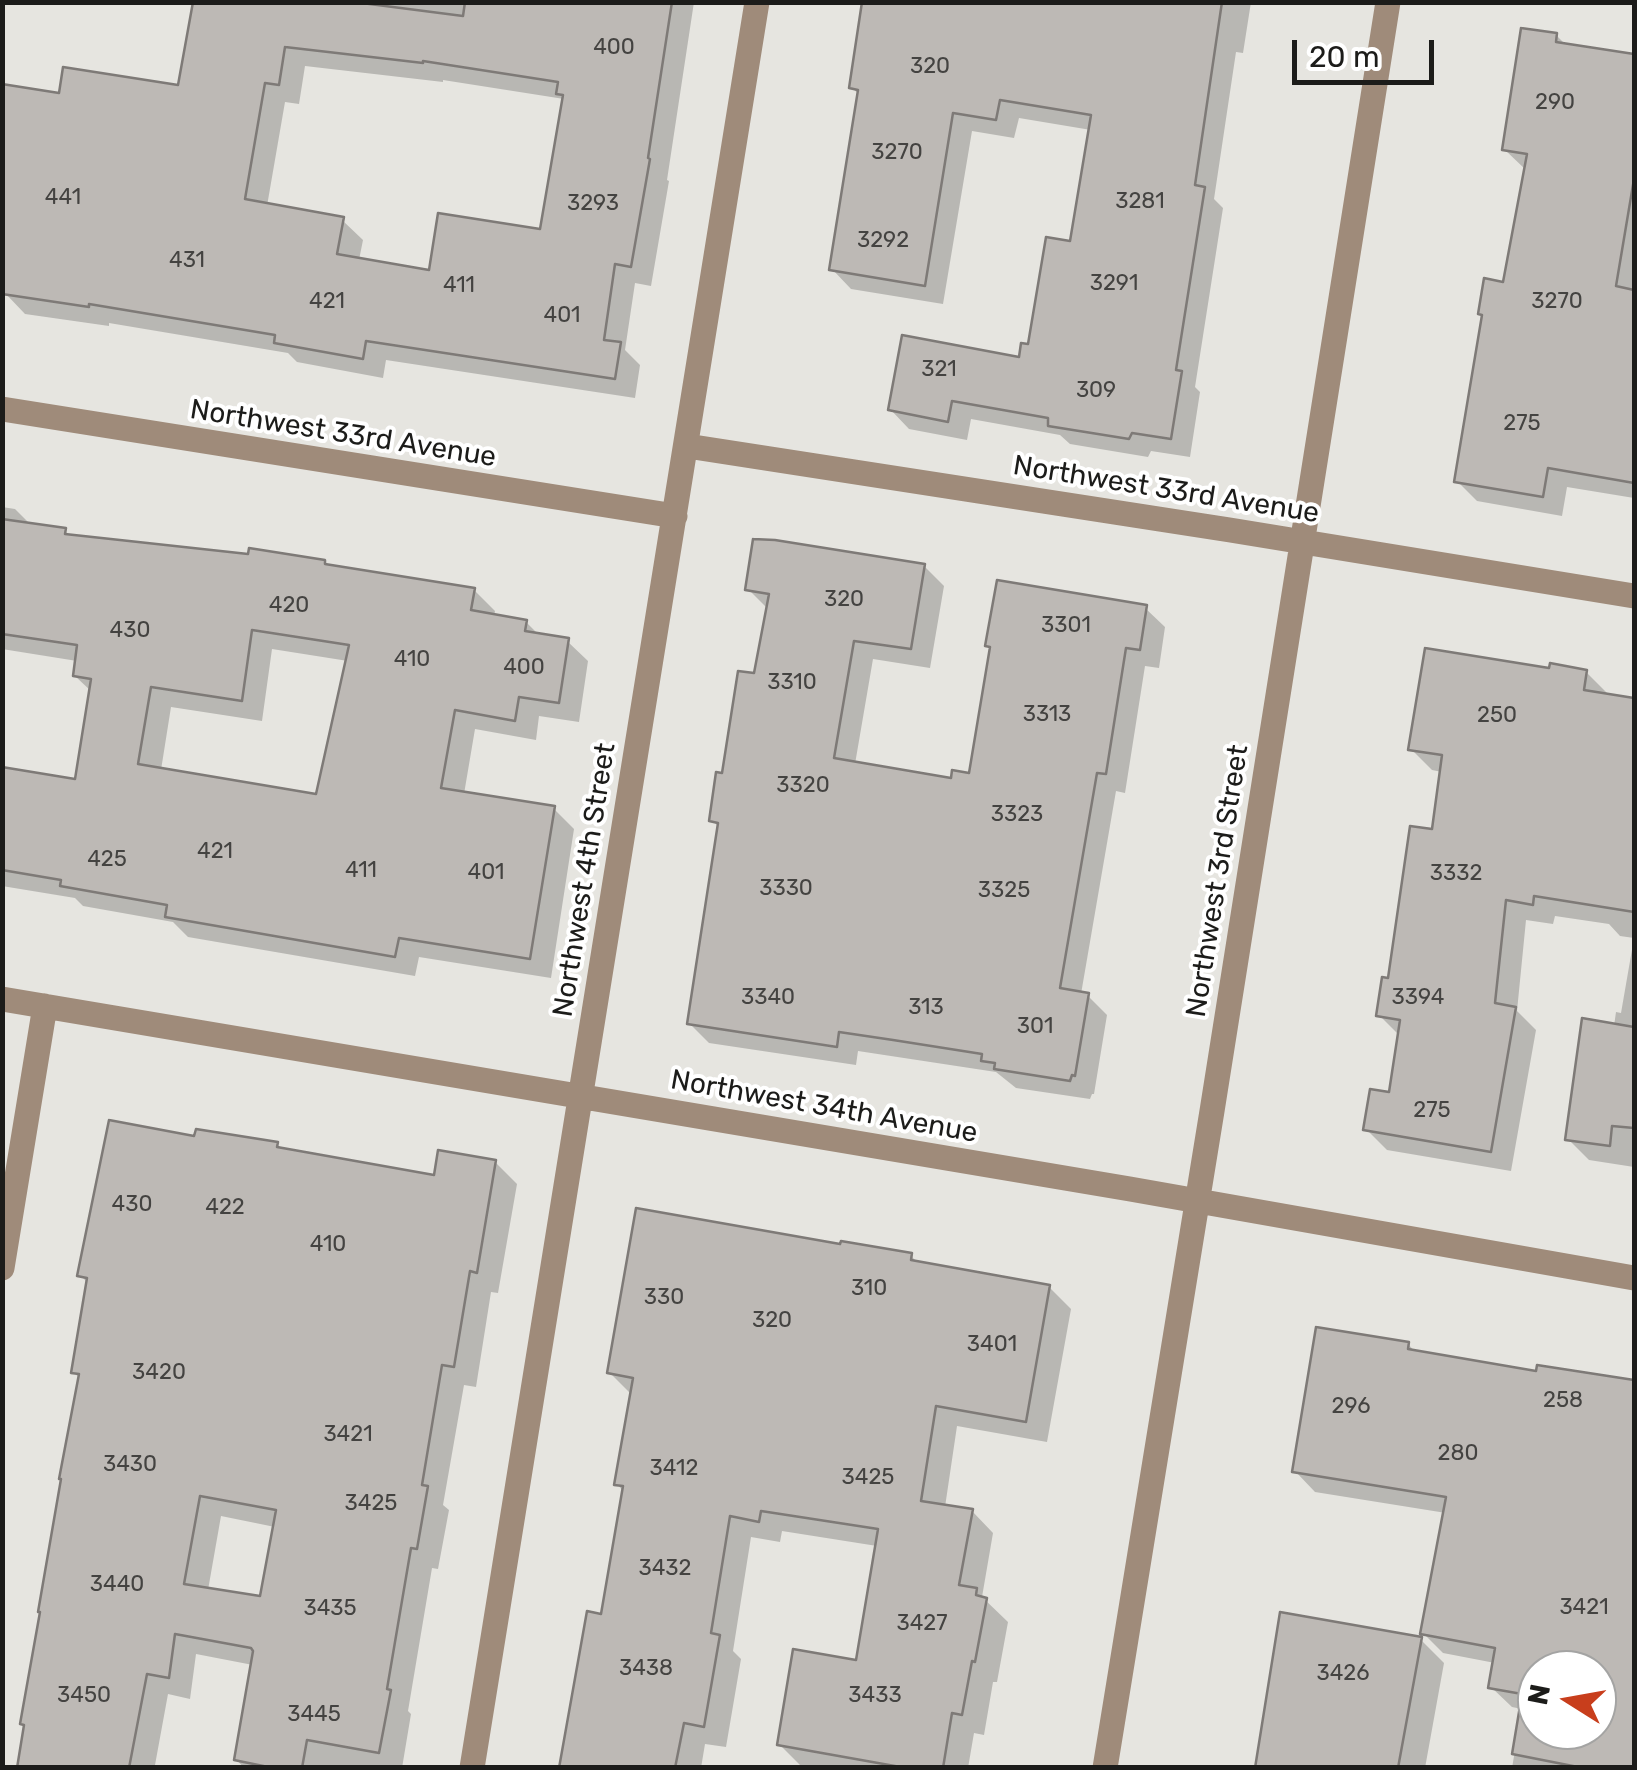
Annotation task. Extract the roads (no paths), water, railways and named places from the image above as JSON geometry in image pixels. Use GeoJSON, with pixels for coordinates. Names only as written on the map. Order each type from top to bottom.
{"type":"FeatureCollection","features":[{"type":"Feature","properties":{"kind":"street","name":"Northwest 4th Street"},"geometry":{"type":"LineString","coordinates":[[472,1768],[757,2]]}},
{"type":"Feature","properties":{"kind":"street","name":"Northwest 3rd Street"},"geometry":{"type":"LineString","coordinates":[[1104,1768],[1388,2]]}},
{"type":"Feature","properties":{"kind":"street","name":"Northwest 33rd Avenue"},"geometry":{"type":"LineString","coordinates":[[2,410],[675,516]]}},
{"type":"Feature","properties":{"kind":"street","name":"Northwest 33rd Avenue"},"geometry":{"type":"LineString","coordinates":[[687,446],[1634,596]]}},
{"type":"Feature","properties":{"kind":"street","name":"Northwest 34th Avenue"},"geometry":{"type":"LineString","coordinates":[[2,999],[1634,1278]]}},
{"type":"Feature","properties":{"kind":"street"},"geometry":{"type":"LineString","coordinates":[[2,1268],[45,1006]]}}]}
